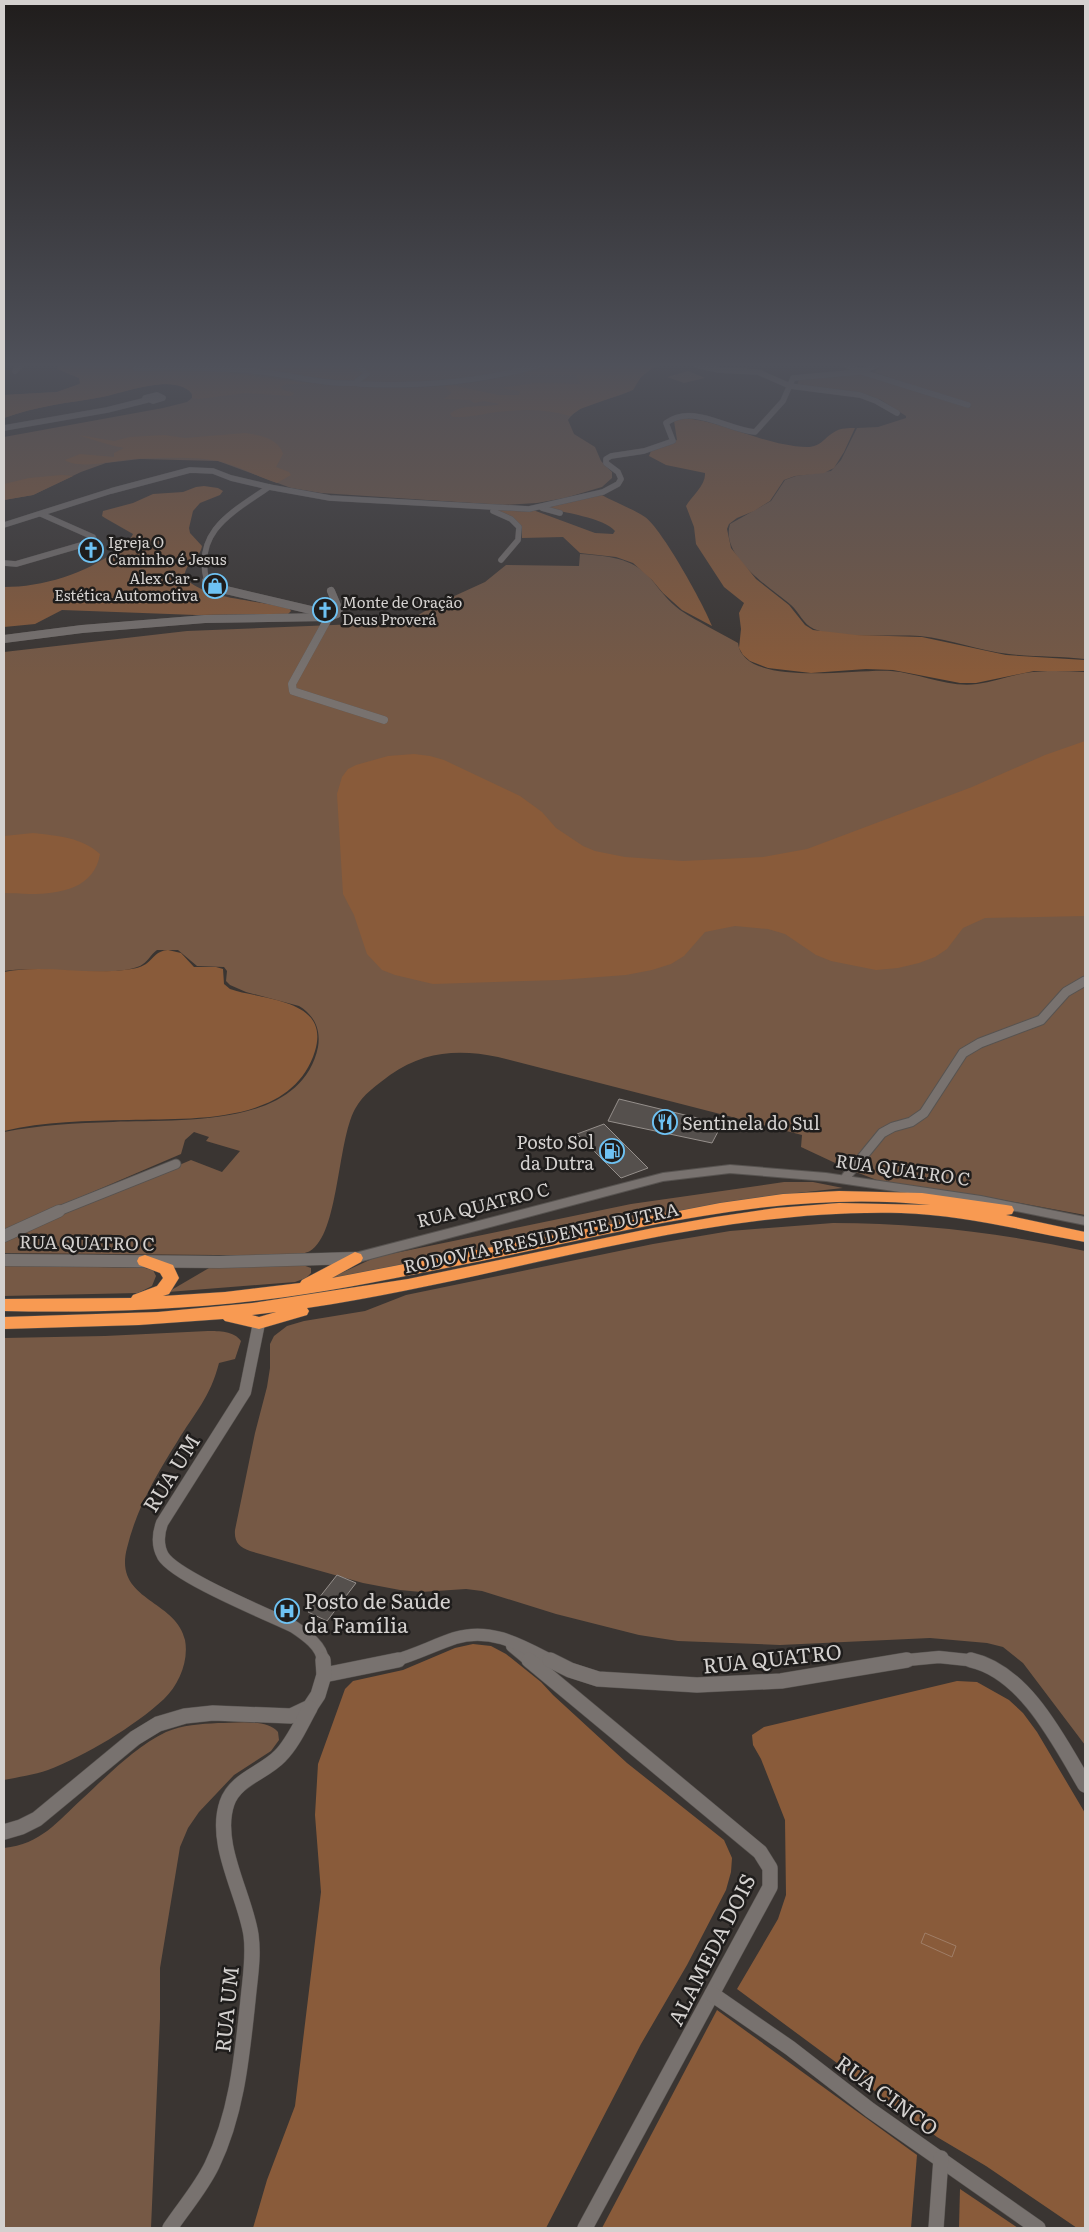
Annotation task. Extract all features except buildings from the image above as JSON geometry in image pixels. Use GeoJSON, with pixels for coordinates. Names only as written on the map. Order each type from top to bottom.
{"type":"FeatureCollection","features":[{"type":"Feature","properties":{"kind":"highway","name":"RODOVIA PRESIDENTE DUTRA"},"geometry":{"type":"LineString","coordinates":[[4,1305],[100,1306],[160,1303],[297,1290],[428,1266],[666,1218],[783,1199],[843,1196],[928,1198],[995,1208],[1085,1227]]}},
{"type":"Feature","properties":{"kind":"highway","name":"RODOVIA PRESIDENTE DUTRA"},"geometry":{"type":"LineString","coordinates":[[4,1323],[157,1318],[287,1305],[384,1288],[699,1225],[770,1214],[820,1209],[862,1207],[930,1210],[1002,1219],[1085,1237]]}},
{"type":"Feature","properties":{"kind":"highway"},"geometry":{"type":"LineString","coordinates":[[297,1290],[355,1258]]}},
{"type":"Feature","properties":{"kind":"highway"},"geometry":{"type":"LineString","coordinates":[[100,1306],[145,1297],[163,1290],[170,1282],[170,1273],[162,1266],[146,1261]]}},
{"type":"Feature","properties":{"kind":"highway"},"geometry":{"type":"LineString","coordinates":[[201,1315],[224,1316],[259,1322],[384,1288]]}},
{"type":"Feature","properties":{"kind":"street"},"geometry":{"type":"LineString","coordinates":[[6,523],[111,491],[190,470],[213,471],[236,480],[337,498],[488,508],[541,508],[599,493],[618,484],[620,474],[613,468]]}},
{"type":"Feature","properties":{"kind":"street"},"geometry":{"type":"LineString","coordinates":[[269,487],[234,511],[212,530],[204,555],[206,581],[209,586],[224,592],[315,611],[328,617]]}},
{"type":"Feature","properties":{"kind":"street"},"geometry":{"type":"LineString","coordinates":[[488,508],[511,519],[519,527],[518,540],[502,560]]}},
{"type":"Feature","properties":{"kind":"street"},"geometry":{"type":"LineString","coordinates":[[541,508],[560,513]]}},
{"type":"Feature","properties":{"kind":"street"},"geometry":{"type":"LineString","coordinates":[[4,563],[16,564],[95,541],[93,537],[40,514]]}},
{"type":"Feature","properties":{"kind":"street"},"geometry":{"type":"LineString","coordinates":[[4,640],[205,619],[328,617],[337,614],[339,610],[332,591]]}},
{"type":"Feature","properties":{"kind":"street"},"geometry":{"type":"LineString","coordinates":[[328,617],[327,623],[292,684],[293,691],[384,720]]}},
{"type":"Feature","properties":{"kind":"street"},"geometry":{"type":"LineString","coordinates":[[846,1177],[882,1133],[893,1127],[911,1122],[924,1113],[963,1053],[980,1043],[1041,1020],[1066,992],[1085,981]]}},
{"type":"Feature","properties":{"kind":"street"},"geometry":{"type":"LineString","coordinates":[[4,1236],[57,1212],[176,1164]]}},
{"type":"Feature","properties":{"kind":"street","name":"RUA QUATRO C"},"geometry":{"type":"LineString","coordinates":[[4,1260],[218,1262],[355,1258],[662,1177],[730,1169],[817,1176],[981,1200],[1085,1221]]}},
{"type":"Feature","properties":{"kind":"street","name":"RUA UM"},"geometry":{"type":"LineString","coordinates":[[259,1322],[245,1392],[162,1523],[158,1535],[161,1552],[173,1568],[294,1627],[313,1642],[323,1657],[324,1676]]}},
{"type":"Feature","properties":{"kind":"street","name":"RUA QUATRO"},"geometry":{"type":"LineString","coordinates":[[324,1676],[362,1670],[413,1655],[468,1635],[482,1634],[501,1638],[584,1675],[622,1682],[657,1684],[709,1685],[781,1681],[891,1662],[950,1657],[984,1663],[1007,1676],[1017,1686],[1066,1753],[1085,1785]]}},
{"type":"Feature","properties":{"kind":"street","name":"ALAMEDA DOIS"},"geometry":{"type":"LineString","coordinates":[[501,1638],[547,1674],[760,1852],[766,1859],[771,1873],[770,1887],[585,2228]]}},
{"type":"Feature","properties":{"kind":"street"},"geometry":{"type":"LineString","coordinates":[[4,1832],[21,1828],[37,1819],[135,1738],[158,1724],[185,1716],[213,1713],[291,1716],[304,1711],[312,1704],[322,1685],[324,1676]]}},
{"type":"Feature","properties":{"kind":"street","name":"RUA UM"},"geometry":{"type":"LineString","coordinates":[[170,2228],[211,2167],[225,2136],[233,2111],[240,2069],[252,1964],[251,1936],[235,1879],[224,1824],[226,1804],[232,1792],[240,1784],[279,1757],[290,1744],[312,1704]]}},
{"type":"Feature","properties":{"kind":"street","name":"RUA CINCO"},"geometry":{"type":"LineString","coordinates":[[712,1994],[790,2048],[870,2110],[941,2158],[1038,2228]]}},
{"type":"Feature","properties":{"kind":"street"},"geometry":{"type":"LineString","coordinates":[[936,2228],[941,2158]]}},
{"type":"Feature","properties":{"kind":"shaded area"},"geometry":{"type":"Polygon","coordinates":[[[4,468],[92,468],[33,495],[4,500],[4,468]]]}},
{"type":"Feature","properties":{"kind":"shaded area"},"geometry":{"type":"Polygon","coordinates":[[[237,468],[608,468],[612,472],[612,478],[602,487],[565,498],[537,503],[503,505],[321,493],[291,488],[237,468]]]}},
{"type":"Feature","properties":{"kind":"shaded area"},"geometry":{"type":"Polygon","coordinates":[[[240,468],[279,468],[289,472],[291,475],[277,483],[240,468]]]}},
{"type":"Feature","properties":{"kind":"shaded area"},"geometry":{"type":"Polygon","coordinates":[[[681,468],[834,468],[824,473],[795,476],[784,480],[770,501],[754,511],[737,518],[729,524],[727,529],[731,548],[756,579],[789,605],[805,625],[813,630],[856,635],[922,637],[1006,655],[1085,660],[1085,671],[1034,671],[976,683],[960,683],[893,670],[866,669],[811,673],[768,668],[750,661],[739,648],[741,629],[739,613],[744,603],[724,587],[696,544],[694,527],[686,506],[701,486],[705,473],[681,468]]]}},
{"type":"Feature","properties":{"kind":"shaded area"},"geometry":{"type":"Polygon","coordinates":[[[834,468],[1085,468],[1085,659],[1019,655],[920,636],[837,634],[814,629],[807,624],[791,605],[760,580],[739,559],[732,548],[729,536],[730,524],[771,501],[785,480],[796,476],[831,471],[834,468]]]}},
{"type":"Feature","properties":{"kind":"shaded area"},"geometry":{"type":"Polygon","coordinates":[[[73,476],[33,495],[4,500],[4,484],[29,478],[73,476]]]}},
{"type":"Feature","properties":{"kind":"shaded area"},"geometry":{"type":"Polygon","coordinates":[[[204,486],[218,488],[223,491],[220,495],[200,503],[193,511],[189,528],[190,533],[202,546],[201,551],[189,565],[185,578],[206,591],[219,595],[289,608],[291,611],[288,614],[196,615],[62,610],[35,624],[4,627],[4,587],[34,585],[63,578],[105,558],[130,539],[133,534],[102,516],[103,511],[133,503],[153,494],[183,492],[204,486]]]}},
{"type":"Feature","properties":{"kind":"shaded area"},"geometry":{"type":"Polygon","coordinates":[[[600,494],[640,514],[652,524],[662,536],[682,568],[712,626],[682,610],[633,563],[616,557],[580,553],[563,537],[522,538],[522,528],[494,510],[533,510],[595,533],[613,534],[615,531],[602,522],[545,508],[600,494]]]}},
{"type":"Feature","properties":{"kind":"shaded area"},"geometry":{"type":"Polygon","coordinates":[[[580,554],[619,559],[636,566],[680,610],[738,643],[745,657],[760,666],[780,671],[830,673],[891,671],[966,685],[1032,672],[1085,672],[1085,1215],[982,1196],[882,1182],[848,1169],[801,1147],[802,1135],[498,1057],[484,1054],[456,1053],[429,1057],[403,1067],[375,1086],[358,1104],[349,1124],[344,1143],[327,1226],[320,1241],[310,1251],[292,1255],[265,1256],[4,1253],[4,1242],[54,1218],[191,1160],[222,1172],[240,1151],[206,1141],[209,1137],[194,1132],[185,1140],[181,1154],[4,1230],[4,1132],[72,1124],[169,1121],[233,1115],[262,1106],[288,1093],[307,1074],[319,1040],[315,1023],[309,1014],[299,1006],[246,992],[230,985],[226,981],[227,971],[224,967],[197,966],[178,950],[157,950],[140,966],[127,970],[93,972],[4,971],[4,652],[187,631],[406,622],[439,603],[485,582],[506,565],[579,566],[580,554]]]}},
{"type":"Feature","properties":{"kind":"shaded area"},"geometry":{"type":"Polygon","coordinates":[[[1085,741],[1085,916],[985,918],[963,928],[947,949],[935,957],[898,968],[876,970],[831,961],[816,955],[785,934],[768,929],[735,926],[705,932],[684,956],[671,964],[626,975],[559,980],[433,984],[382,970],[367,954],[354,915],[343,894],[337,794],[342,777],[348,769],[356,765],[388,756],[414,754],[444,760],[520,796],[542,812],[556,828],[583,846],[595,851],[625,857],[683,861],[763,857],[807,849],[972,787],[1045,755],[1085,741]]]}},
{"type":"Feature","properties":{"kind":"shaded area"},"geometry":{"type":"Polygon","coordinates":[[[33,833],[69,838],[93,848],[100,854],[95,868],[87,879],[63,891],[33,894],[4,893],[4,836],[33,833]]]}},
{"type":"Feature","properties":{"kind":"shaded area"},"geometry":{"type":"Polygon","coordinates":[[[168,950],[181,953],[194,967],[216,967],[223,969],[224,984],[230,989],[290,1004],[303,1011],[313,1020],[317,1034],[315,1051],[303,1075],[285,1093],[262,1105],[236,1113],[181,1119],[66,1122],[34,1125],[4,1131],[4,972],[34,969],[127,970],[144,965],[158,953],[168,950]]]}},
{"type":"Feature","properties":{"kind":"shaded area"},"geometry":{"type":"Polygon","coordinates":[[[784,1182],[813,1182],[843,1188],[779,1195],[324,1281],[376,1257],[631,1204],[784,1182]]]}},
{"type":"Feature","properties":{"kind":"shaded area"},"geometry":{"type":"Polygon","coordinates":[[[833,1223],[865,1223],[960,1230],[1023,1239],[1085,1251],[1085,1745],[1023,1663],[1003,1647],[987,1643],[930,1638],[780,1645],[678,1641],[639,1635],[556,1614],[482,1591],[466,1589],[421,1592],[363,1583],[250,1551],[240,1546],[236,1541],[235,1530],[255,1433],[267,1387],[270,1368],[270,1344],[274,1336],[287,1326],[304,1321],[365,1311],[406,1295],[653,1244],[730,1231],[833,1223]]]}},
{"type":"Feature","properties":{"kind":"shaded area"},"geometry":{"type":"Polygon","coordinates":[[[300,1264],[311,1268],[311,1273],[306,1278],[295,1282],[168,1292],[209,1268],[300,1264]]]}},
{"type":"Feature","properties":{"kind":"shaded area"},"geometry":{"type":"Polygon","coordinates":[[[4,1265],[145,1268],[153,1270],[156,1276],[152,1286],[138,1293],[4,1296],[4,1265]]]}},
{"type":"Feature","properties":{"kind":"shaded area"},"geometry":{"type":"Polygon","coordinates":[[[226,1332],[234,1335],[241,1341],[235,1359],[219,1363],[207,1395],[154,1480],[141,1506],[131,1534],[125,1565],[129,1579],[137,1590],[170,1616],[179,1626],[186,1648],[182,1672],[174,1687],[164,1699],[139,1720],[93,1749],[48,1770],[4,1780],[4,1338],[226,1332]]]}},
{"type":"Feature","properties":{"kind":"shaded area"},"geometry":{"type":"Polygon","coordinates":[[[473,1644],[491,1646],[506,1654],[541,1682],[627,1763],[724,1840],[732,1858],[731,1872],[726,1890],[687,1965],[641,2044],[546,2228],[253,2228],[267,2180],[295,2106],[321,1892],[315,1815],[318,1764],[345,1689],[353,1681],[403,1670],[455,1648],[473,1644]]]}},
{"type":"Feature","properties":{"kind":"shaded area"},"geometry":{"type":"Polygon","coordinates":[[[957,1681],[977,1682],[1009,1700],[1023,1713],[1037,1732],[1085,1813],[1085,2228],[1077,2228],[986,2166],[937,2137],[737,1989],[778,1919],[786,1895],[785,1820],[761,1759],[753,1745],[752,1735],[764,1727],[957,1681]]]}},
{"type":"Feature","properties":{"kind":"shaded area"},"geometry":{"type":"Polygon","coordinates":[[[250,1722],[266,1725],[278,1732],[279,1740],[271,1751],[234,1775],[199,1812],[188,1828],[180,1847],[160,1968],[160,2019],[151,2228],[4,2228],[4,1848],[28,1842],[48,1831],[122,1762],[155,1738],[178,1728],[218,1723],[250,1722]]]}},
{"type":"Feature","properties":{"kind":"shaded area"},"geometry":{"type":"Polygon","coordinates":[[[925,1933],[956,1946],[952,1957],[921,1943],[925,1933]]]}},
{"type":"Feature","properties":{"kind":"shaded area"},"geometry":{"type":"Polygon","coordinates":[[[717,2010],[917,2155],[911,2228],[602,2228],[717,2010]]]}},
{"type":"Feature","properties":{"kind":"shaded area"},"geometry":{"type":"Polygon","coordinates":[[[960,2189],[1018,2228],[959,2228],[960,2189]]]}},
{"type":"Feature","properties":{"kind":"place","name":"Igreja O Caminho é Jesus"},"geometry":{"type":"Point","coordinates":[91,550]}},
{"type":"Feature","properties":{"kind":"place","name":"Alex Car - Estética Automotiva"},"geometry":{"type":"Point","coordinates":[215,586]}},
{"type":"Feature","properties":{"kind":"place","name":"Monte de Oração Deus Proverá"},"geometry":{"type":"Point","coordinates":[325,610]}},
{"type":"Feature","properties":{"kind":"place","name":"Sentinela do Sul"},"geometry":{"type":"Point","coordinates":[665,1122]}},
{"type":"Feature","properties":{"kind":"place","name":"Posto Sol da Dutra"},"geometry":{"type":"Point","coordinates":[612,1151]}},
{"type":"Feature","properties":{"kind":"place","name":"Posto de Saúde da Família"},"geometry":{"type":"Point","coordinates":[287,1611]}}]}
